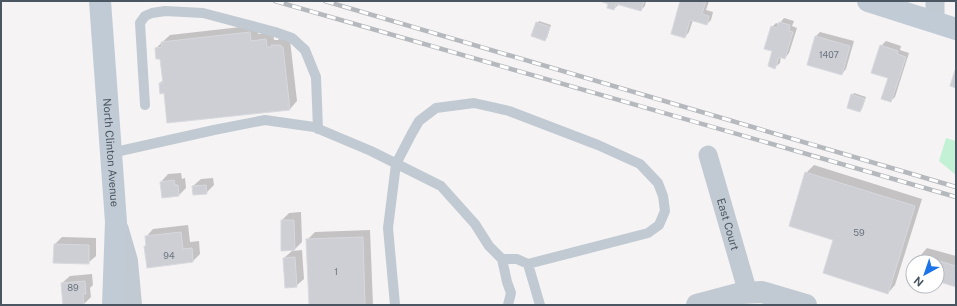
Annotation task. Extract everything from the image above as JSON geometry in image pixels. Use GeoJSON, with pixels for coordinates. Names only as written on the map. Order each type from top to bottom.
{"type":"FeatureCollection","features":[{"type":"Feature","properties":{"kind":"main road","name":"North Clinton Avenue"},"geometry":{"type":"LineString","coordinates":[[100,1],[116,225],[113,305]]}},
{"type":"Feature","properties":{"kind":"main road"},"geometry":{"type":"LineString","coordinates":[[868,1],[956,29]]}},
{"type":"Feature","properties":{"kind":"street"},"geometry":{"type":"LineString","coordinates":[[935,1],[935,23]]}},
{"type":"Feature","properties":{"kind":"street","name":"East Court"},"geometry":{"type":"LineString","coordinates":[[708,155],[748,293]]}},
{"type":"Feature","properties":{"kind":"street"},"geometry":{"type":"LineString","coordinates":[[116,225],[127,261],[131,305]]}},
{"type":"Feature","properties":{"kind":"street"},"geometry":{"type":"LineString","coordinates":[[697,305],[742,293],[762,292],[806,305]]}},
{"type":"Feature","properties":{"kind":"lane"},"geometry":{"type":"LineString","coordinates":[[146,105],[140,22],[144,16],[165,11],[203,13],[292,38],[305,50],[316,78],[318,129]]}},
{"type":"Feature","properties":{"kind":"lane"},"geometry":{"type":"LineString","coordinates":[[395,305],[388,228],[396,164],[419,121],[436,108],[474,103],[509,110],[598,145],[640,164],[658,183],[663,196],[665,211],[659,225],[648,233],[528,264],[517,259],[502,259]]}},
{"type":"Feature","properties":{"kind":"lane"},"geometry":{"type":"LineString","coordinates":[[111,153],[265,120],[314,127],[371,151],[441,186],[475,224],[489,246],[502,259],[510,292],[510,301],[508,305]]}},
{"type":"Feature","properties":{"kind":"lane"},"geometry":{"type":"LineString","coordinates":[[528,264],[540,305]]}},
{"type":"Feature","properties":{"kind":"green space"},"geometry":{"type":"Polygon","coordinates":[[[946,138],[956,141],[956,175],[939,161],[946,138]]]}},
{"type":"Feature","properties":{"kind":"building"},"geometry":{"type":"Polygon","coordinates":[[[600,1],[644,1],[641,11],[616,4],[614,10],[607,8],[608,4],[600,1]]]}},
{"type":"Feature","properties":{"kind":"building"},"geometry":{"type":"Polygon","coordinates":[[[680,1],[706,1],[702,14],[709,16],[707,25],[690,20],[685,38],[671,34],[680,1]]]}},
{"type":"Feature","properties":{"kind":"building"},"geometry":{"type":"Polygon","coordinates":[[[536,22],[550,27],[545,41],[531,36],[536,22]]]}},
{"type":"Feature","properties":{"kind":"building"},"geometry":{"type":"Polygon","coordinates":[[[779,22],[790,25],[789,31],[793,32],[785,59],[779,57],[775,69],[768,66],[772,51],[764,49],[771,26],[777,28],[779,22]]]}},
{"type":"Feature","properties":{"kind":"building"},"geometry":{"type":"Polygon","coordinates":[[[250,32],[251,41],[266,39],[267,47],[271,47],[271,45],[281,45],[281,47],[283,47],[290,110],[167,123],[164,93],[160,94],[159,83],[163,83],[160,59],[156,59],[155,48],[162,47],[161,42],[250,32]]]}},
{"type":"Feature","properties":{"kind":"building"},"geometry":{"type":"Polygon","coordinates":[[[815,36],[850,46],[842,75],[807,65],[815,36]]]}},
{"type":"Feature","properties":{"kind":"building"},"geometry":{"type":"Polygon","coordinates":[[[880,45],[898,51],[897,54],[906,57],[891,102],[881,99],[888,78],[871,73],[880,45]]]}},
{"type":"Feature","properties":{"kind":"building"},"geometry":{"type":"Polygon","coordinates":[[[955,70],[956,71],[956,88],[950,86],[955,70]]]}},
{"type":"Feature","properties":{"kind":"building"},"geometry":{"type":"Polygon","coordinates":[[[851,94],[865,99],[860,112],[847,108],[851,94]]]}},
{"type":"Feature","properties":{"kind":"building"},"geometry":{"type":"Polygon","coordinates":[[[805,172],[915,206],[888,294],[823,273],[833,240],[789,226],[805,172]]]}},
{"type":"Feature","properties":{"kind":"building"},"geometry":{"type":"Polygon","coordinates":[[[174,180],[175,185],[178,185],[179,196],[162,198],[160,182],[174,180]]]}},
{"type":"Feature","properties":{"kind":"building"},"geometry":{"type":"Polygon","coordinates":[[[206,185],[207,194],[193,195],[192,186],[206,185]]]}},
{"type":"Feature","properties":{"kind":"building"},"geometry":{"type":"Polygon","coordinates":[[[281,220],[294,220],[295,250],[281,251],[281,220]]]}},
{"type":"Feature","properties":{"kind":"building"},"geometry":{"type":"Polygon","coordinates":[[[181,232],[183,249],[192,248],[193,262],[147,268],[144,246],[146,246],[145,236],[181,232]]]}},
{"type":"Feature","properties":{"kind":"building"},"geometry":{"type":"Polygon","coordinates":[[[363,237],[365,305],[309,305],[306,239],[363,237]]]}},
{"type":"Feature","properties":{"kind":"building"},"geometry":{"type":"Polygon","coordinates":[[[54,244],[89,245],[89,264],[53,263],[54,244]]]}},
{"type":"Feature","properties":{"kind":"building"},"geometry":{"type":"Polygon","coordinates":[[[295,257],[297,287],[285,288],[283,258],[295,257]]]}},
{"type":"Feature","properties":{"kind":"building"},"geometry":{"type":"Polygon","coordinates":[[[945,263],[956,266],[956,287],[945,284],[945,263]]]}},
{"type":"Feature","properties":{"kind":"building"},"geometry":{"type":"Polygon","coordinates":[[[85,281],[86,294],[83,294],[84,305],[63,305],[61,283],[85,281]]]}},
{"type":"Feature","properties":{"kind":"railway"},"geometry":{"type":"LineString","coordinates":[[275,1],[956,197]]}},
{"type":"Feature","properties":{"kind":"railway"},"geometry":{"type":"LineString","coordinates":[[325,1],[956,187]]}}]}
